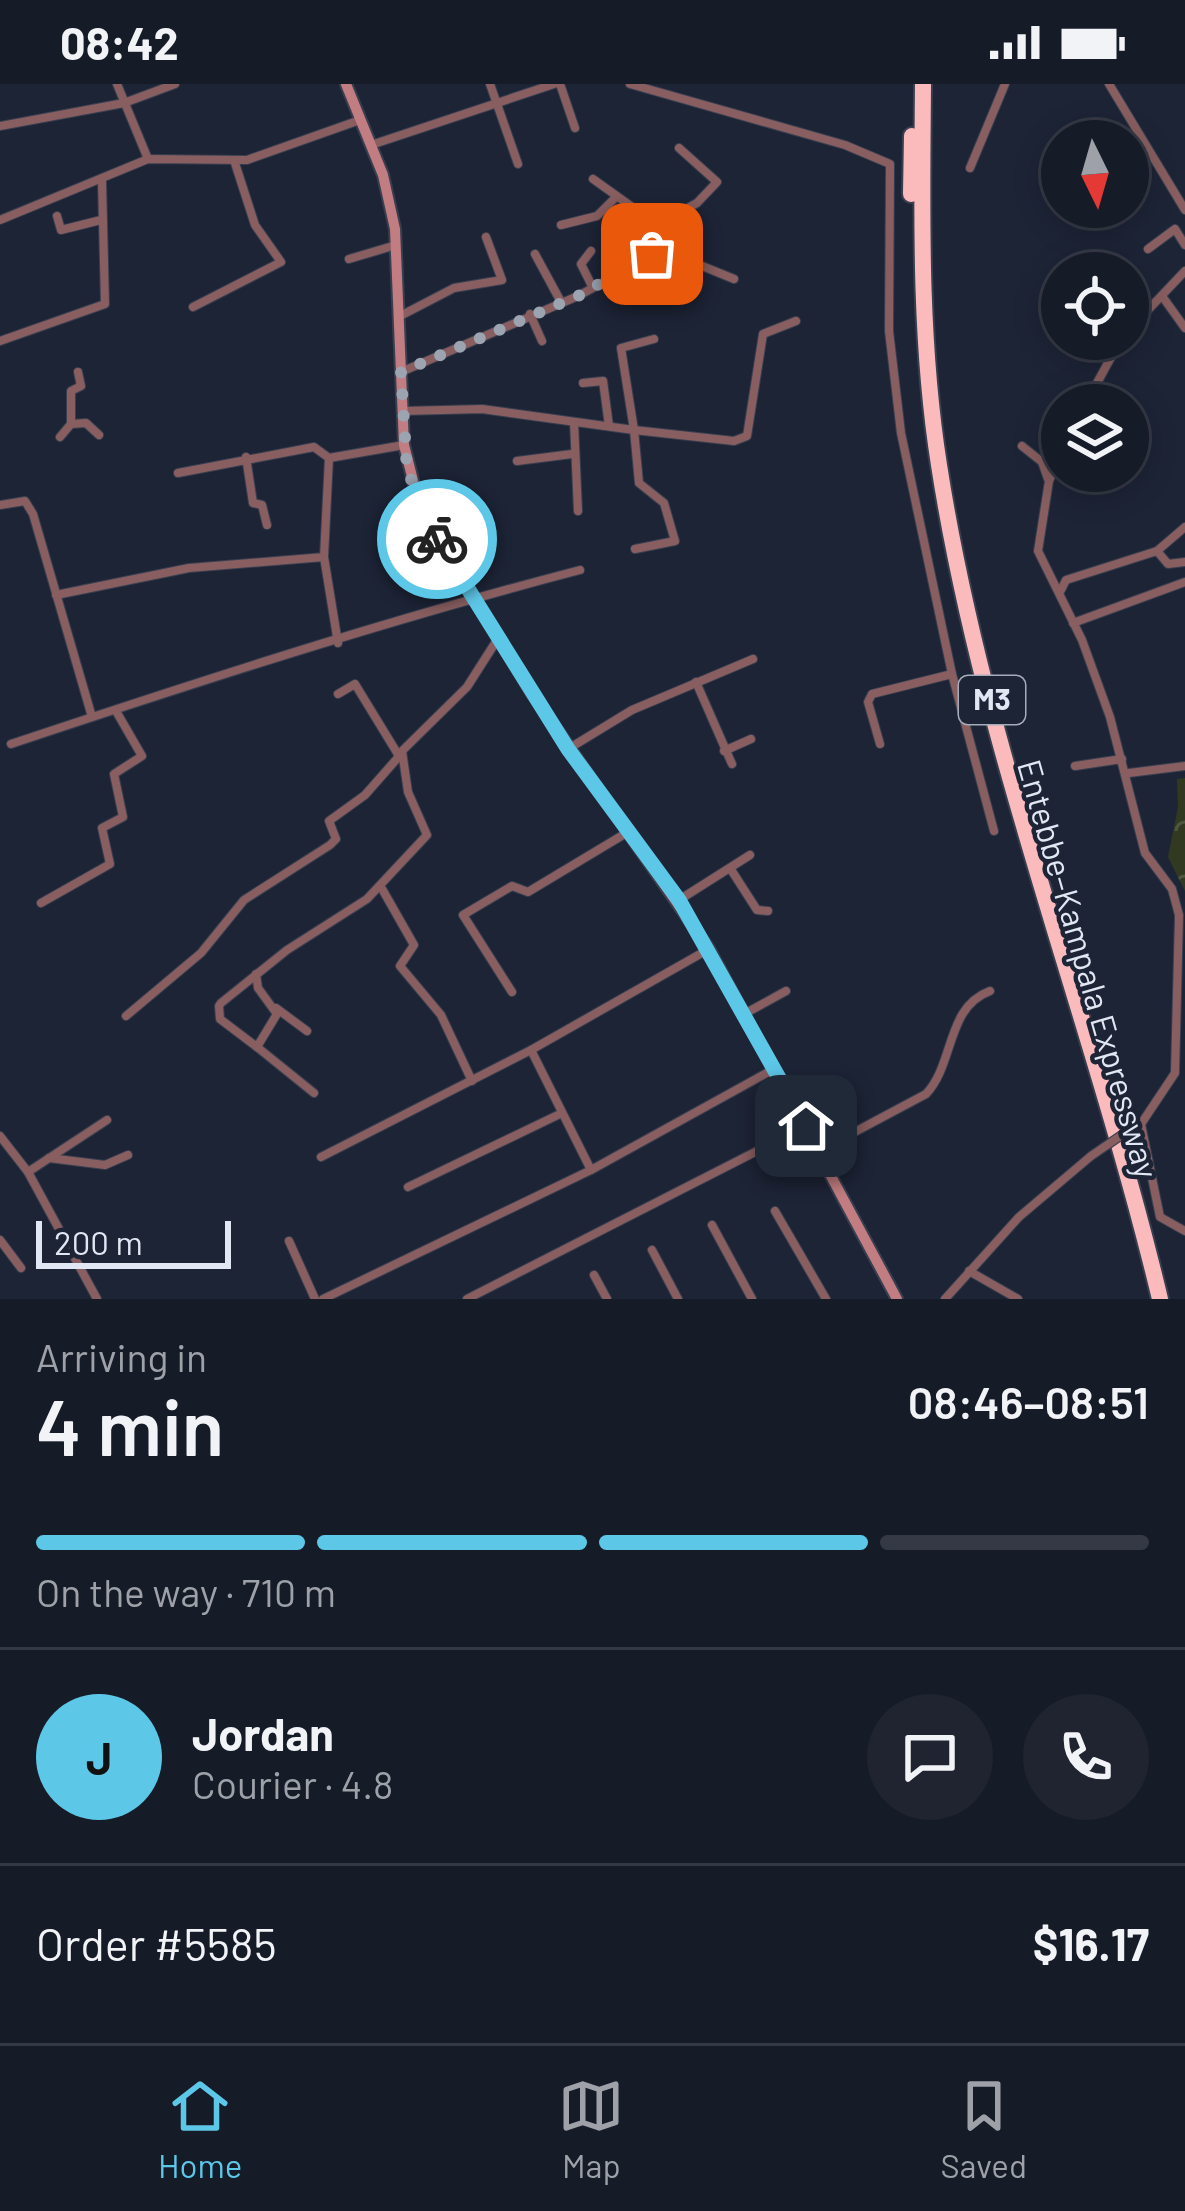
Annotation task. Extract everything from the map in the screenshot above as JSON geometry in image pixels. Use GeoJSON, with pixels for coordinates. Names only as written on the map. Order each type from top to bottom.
{"type":"FeatureCollection","features":[{"type":"Feature","properties":{"kind":"highway","name":"Entebbe–Kampala Expressway"},"geometry":{"type":"LineString","coordinates":[[913,84],[916,338],[941,538],[1149,1299]]}},
{"type":"Feature","properties":{"kind":"highway","name":"Entebbe–Kampala Expressway"},"geometry":{"type":"LineString","coordinates":[[923,84],[925,339],[949,522],[994,707],[1160,1299]]}},
{"type":"Feature","properties":{"kind":"main road"},"geometry":{"type":"LineString","coordinates":[[346,84],[371,145],[397,244],[404,445],[421,512],[568,749],[679,900],[709,949],[892,1297]]}},
{"type":"Feature","properties":{"kind":"street"},"geometry":{"type":"LineString","coordinates":[[116,84],[148,159]]}},
{"type":"Feature","properties":{"kind":"street"},"geometry":{"type":"LineString","coordinates":[[0,125],[124,103],[175,84]]}},
{"type":"Feature","properties":{"kind":"street"},"geometry":{"type":"LineString","coordinates":[[490,84],[518,164]]}},
{"type":"Feature","properties":{"kind":"street"},"geometry":{"type":"LineString","coordinates":[[371,145],[557,84],[575,128]]}},
{"type":"Feature","properties":{"kind":"street"},"geometry":{"type":"LineString","coordinates":[[630,84],[845,145],[890,164],[889,331],[896,392],[952,674],[994,831]]}},
{"type":"Feature","properties":{"kind":"street"},"geometry":{"type":"LineString","coordinates":[[970,168],[1005,84]]}},
{"type":"Feature","properties":{"kind":"street"},"geometry":{"type":"LineString","coordinates":[[1109,84],[1185,210]]}},
{"type":"Feature","properties":{"kind":"street"},"geometry":{"type":"LineString","coordinates":[[0,220],[40,199],[102,181],[148,159],[234,160],[284,149],[361,120]]}},
{"type":"Feature","properties":{"kind":"street"},"geometry":{"type":"LineString","coordinates":[[655,226],[697,202],[717,182],[679,148]]}},
{"type":"Feature","properties":{"kind":"street"},"geometry":{"type":"LineString","coordinates":[[193,307],[281,262],[255,225],[234,160]]}},
{"type":"Feature","properties":{"kind":"street"},"geometry":{"type":"LineString","coordinates":[[593,179],[655,226],[663,250]]}},
{"type":"Feature","properties":{"kind":"street"},"geometry":{"type":"LineString","coordinates":[[0,341],[105,304],[102,181]]}},
{"type":"Feature","properties":{"kind":"street"},"geometry":{"type":"LineString","coordinates":[[560,225],[598,216],[616,197]]}},
{"type":"Feature","properties":{"kind":"street"},"geometry":{"type":"LineString","coordinates":[[57,216],[61,230],[101,220]]}},
{"type":"Feature","properties":{"kind":"street"},"geometry":{"type":"LineString","coordinates":[[1148,249],[1175,230],[1185,245]]}},
{"type":"Feature","properties":{"kind":"street"},"geometry":{"type":"LineString","coordinates":[[402,314],[454,288],[502,280],[486,237]]}},
{"type":"Feature","properties":{"kind":"street"},"geometry":{"type":"LineString","coordinates":[[350,259],[397,244]]}},
{"type":"Feature","properties":{"kind":"street"},"geometry":{"type":"LineString","coordinates":[[401,372],[561,302],[663,250],[734,279]]}},
{"type":"Feature","properties":{"kind":"street"},"geometry":{"type":"LineString","coordinates":[[591,251],[581,264],[591,284]]}},
{"type":"Feature","properties":{"kind":"street"},"geometry":{"type":"LineString","coordinates":[[536,254],[561,302]]}},
{"type":"Feature","properties":{"kind":"street"},"geometry":{"type":"LineString","coordinates":[[1149,309],[1185,271]]}},
{"type":"Feature","properties":{"kind":"street"},"geometry":{"type":"LineString","coordinates":[[1162,296],[1185,328]]}},
{"type":"Feature","properties":{"kind":"street"},"geometry":{"type":"LineString","coordinates":[[530,314],[542,341]]}},
{"type":"Feature","properties":{"kind":"street"},"geometry":{"type":"LineString","coordinates":[[402,411],[482,409],[683,439],[742,439],[755,398],[763,334],[796,321]]}},
{"type":"Feature","properties":{"kind":"street"},"geometry":{"type":"LineString","coordinates":[[635,549],[675,541],[664,502],[639,483],[621,348],[654,339]]}},
{"type":"Feature","properties":{"kind":"street"},"geometry":{"type":"LineString","coordinates":[[60,437],[71,424],[71,391],[81,386],[78,372]]}},
{"type":"Feature","properties":{"kind":"street"},"geometry":{"type":"LineString","coordinates":[[583,383],[603,381],[609,427]]}},
{"type":"Feature","properties":{"kind":"street"},"geometry":{"type":"LineString","coordinates":[[574,422],[578,511]]}},
{"type":"Feature","properties":{"kind":"street"},"geometry":{"type":"LineString","coordinates":[[71,424],[86,424],[99,435]]}},
{"type":"Feature","properties":{"kind":"street"},"geometry":{"type":"LineString","coordinates":[[178,473],[314,447],[329,458],[404,445]]}},
{"type":"Feature","properties":{"kind":"street"},"geometry":{"type":"LineString","coordinates":[[1022,446],[1041,461]]}},
{"type":"Feature","properties":{"kind":"street"},"geometry":{"type":"LineString","coordinates":[[517,460],[572,454]]}},
{"type":"Feature","properties":{"kind":"street"},"geometry":{"type":"LineString","coordinates":[[246,457],[253,502],[262,505],[267,525]]}},
{"type":"Feature","properties":{"kind":"street"},"geometry":{"type":"LineString","coordinates":[[329,458],[324,557],[338,643]]}},
{"type":"Feature","properties":{"kind":"street"},"geometry":{"type":"LineString","coordinates":[[945,1299],[1019,1217],[1091,1156],[1141,1124],[1180,1072],[1179,915],[1172,889],[1145,854],[1129,773],[1073,622],[1038,551],[1046,492]]}},
{"type":"Feature","properties":{"kind":"street"},"geometry":{"type":"LineString","coordinates":[[0,505],[17,500],[30,506],[92,717]]}},
{"type":"Feature","properties":{"kind":"street"},"geometry":{"type":"LineString","coordinates":[[1061,597],[1059,585],[1066,580],[1157,550],[1185,527]]}},
{"type":"Feature","properties":{"kind":"street"},"geometry":{"type":"LineString","coordinates":[[1157,550],[1171,566],[1185,562]]}},
{"type":"Feature","properties":{"kind":"street"},"geometry":{"type":"LineString","coordinates":[[56,595],[189,568],[324,557]]}},
{"type":"Feature","properties":{"kind":"street"},"geometry":{"type":"LineString","coordinates":[[11,744],[212,676],[338,643],[394,620],[475,602],[580,570]]}},
{"type":"Feature","properties":{"kind":"street"},"geometry":{"type":"LineString","coordinates":[[1073,622],[1185,583]]}},
{"type":"Feature","properties":{"kind":"street"},"geometry":{"type":"LineString","coordinates":[[126,1016],[201,953],[244,900],[330,845],[336,838],[329,821],[365,795],[467,687],[497,640]]}},
{"type":"Feature","properties":{"kind":"street"},"geometry":{"type":"LineString","coordinates":[[568,749],[615,719],[753,659]]}},
{"type":"Feature","properties":{"kind":"street"},"geometry":{"type":"LineString","coordinates":[[880,744],[868,702],[872,694],[952,674]]}},
{"type":"Feature","properties":{"kind":"street"},"geometry":{"type":"LineString","coordinates":[[696,682],[732,764]]}},
{"type":"Feature","properties":{"kind":"street"},"geometry":{"type":"LineString","coordinates":[[314,1093],[216,1014],[221,1003],[256,974],[382,887],[427,836],[408,792],[401,754],[355,684],[338,694]]}},
{"type":"Feature","properties":{"kind":"street"},"geometry":{"type":"LineString","coordinates":[[41,903],[110,864],[102,828],[123,817],[113,774],[142,756],[116,710]]}},
{"type":"Feature","properties":{"kind":"street"},"geometry":{"type":"LineString","coordinates":[[724,751],[751,739]]}},
{"type":"Feature","properties":{"kind":"street"},"geometry":{"type":"LineString","coordinates":[[1075,766],[1122,759]]}},
{"type":"Feature","properties":{"kind":"street"},"geometry":{"type":"LineString","coordinates":[[1129,773],[1185,766]]}},
{"type":"Feature","properties":{"kind":"street"},"geometry":{"type":"LineString","coordinates":[[512,992],[463,916],[512,886],[530,891],[629,831]]}},
{"type":"Feature","properties":{"kind":"street"},"geometry":{"type":"LineString","coordinates":[[679,900],[750,855]]}},
{"type":"Feature","properties":{"kind":"street"},"geometry":{"type":"LineString","coordinates":[[730,868],[757,910],[768,911]]}},
{"type":"Feature","properties":{"kind":"street"},"geometry":{"type":"LineString","coordinates":[[382,887],[414,945],[400,966],[441,1015],[472,1081]]}},
{"type":"Feature","properties":{"kind":"street"},"geometry":{"type":"LineString","coordinates":[[321,1157],[531,1051],[709,949]]}},
{"type":"Feature","properties":{"kind":"street"},"geometry":{"type":"LineString","coordinates":[[256,974],[257,988],[307,1030]]}},
{"type":"Feature","properties":{"kind":"street"},"geometry":{"type":"LineString","coordinates":[[746,1013],[787,991]]}},
{"type":"Feature","properties":{"kind":"street"},"geometry":{"type":"LineString","coordinates":[[819,1151],[926,1094],[938,1081],[962,1012],[991,991]]}},
{"type":"Feature","properties":{"kind":"street"},"geometry":{"type":"LineString","coordinates":[[257,1047],[275,1022],[275,1007]]}},
{"type":"Feature","properties":{"kind":"street"},"geometry":{"type":"LineString","coordinates":[[531,1051],[591,1170]]}},
{"type":"Feature","properties":{"kind":"street"},"geometry":{"type":"LineString","coordinates":[[289,1241],[319,1299],[591,1170],[775,1068]]}},
{"type":"Feature","properties":{"kind":"street"},"geometry":{"type":"LineString","coordinates":[[408,1187],[562,1113]]}},
{"type":"Feature","properties":{"kind":"street"},"geometry":{"type":"LineString","coordinates":[[28,1172],[107,1120]]}},
{"type":"Feature","properties":{"kind":"street"},"geometry":{"type":"LineString","coordinates":[[1141,1124],[1160,1217],[1185,1231]]}},
{"type":"Feature","properties":{"kind":"street"},"geometry":{"type":"LineString","coordinates":[[467,1299],[806,1126]]}},
{"type":"Feature","properties":{"kind":"street"},"geometry":{"type":"LineString","coordinates":[[0,1136],[28,1172],[97,1299]]}},
{"type":"Feature","properties":{"kind":"street"},"geometry":{"type":"LineString","coordinates":[[49,1158],[105,1165],[128,1155]]}},
{"type":"Feature","properties":{"kind":"street"},"geometry":{"type":"LineString","coordinates":[[775,1211],[826,1299]]}},
{"type":"Feature","properties":{"kind":"street"},"geometry":{"type":"LineString","coordinates":[[712,1225],[752,1299]]}},
{"type":"Feature","properties":{"kind":"street"},"geometry":{"type":"LineString","coordinates":[[0,1240],[21,1268]]}},
{"type":"Feature","properties":{"kind":"street"},"geometry":{"type":"LineString","coordinates":[[652,1250],[678,1299]]}},
{"type":"Feature","properties":{"kind":"street"},"geometry":{"type":"LineString","coordinates":[[969,1270],[1018,1299]]}},
{"type":"Feature","properties":{"kind":"street"},"geometry":{"type":"LineString","coordinates":[[594,1275],[607,1299]]}},
{"type":"Feature","properties":{"kind":"green space"},"geometry":{"type":"Polygon","coordinates":[[[1185,778],[1185,891],[1168,857],[1178,807],[1177,779],[1185,778]]]}},
{"type":"Feature","properties":{"kind":"way so far"},"geometry":{"type":"LineString","coordinates":[[437,539],[421,512],[407,470],[401,372],[578,296],[591,284],[652,254]]}},
{"type":"Feature","properties":{"kind":"route"},"geometry":{"type":"LineString","coordinates":[[437,539],[568,749],[679,900],[806,1126]]}}]}
